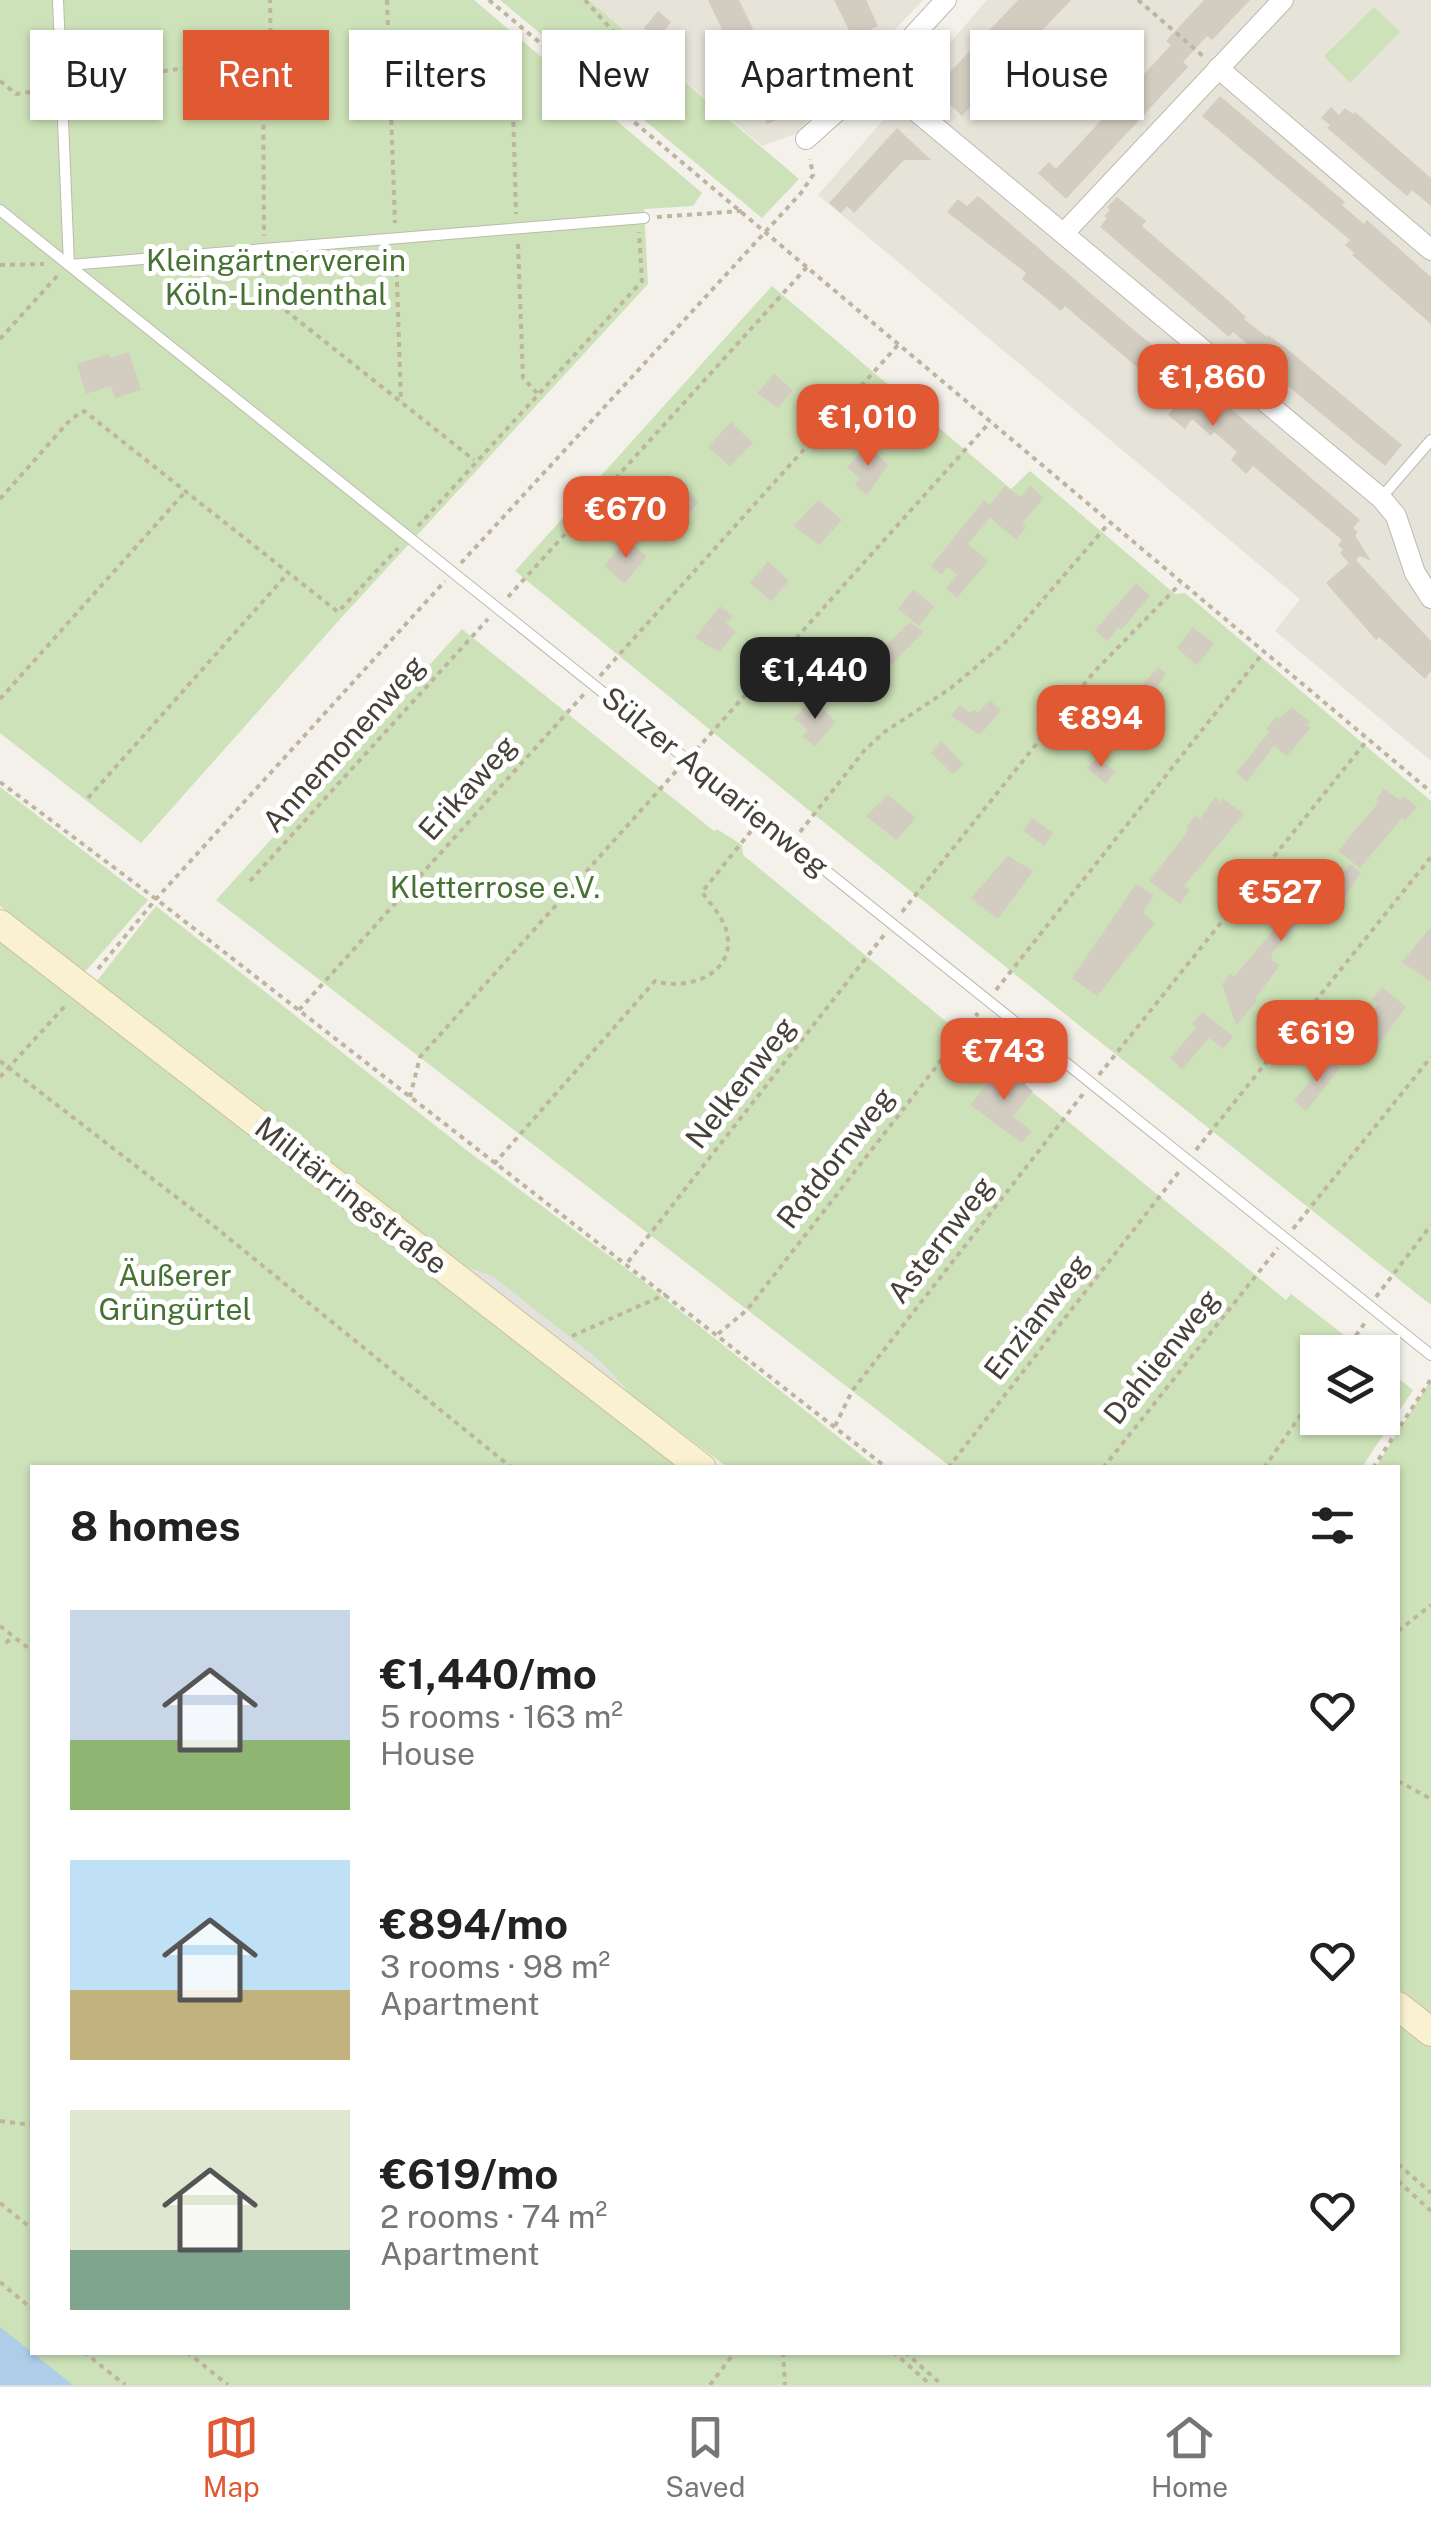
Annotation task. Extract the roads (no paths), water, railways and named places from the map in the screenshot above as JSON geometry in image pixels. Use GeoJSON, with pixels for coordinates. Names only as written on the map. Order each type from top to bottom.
{"type":"FeatureCollection","features":[{"type":"Feature","properties":{"kind":"main road","name":"Militärringstraße"},"geometry":{"type":"LineString","coordinates":[[0,924],[698,1465]]}},
{"type":"Feature","properties":{"kind":"main road"},"geometry":{"type":"LineString","coordinates":[[1400,2008],[1431,2032]]}},
{"type":"Feature","properties":{"kind":"street"},"geometry":{"type":"LineString","coordinates":[[918,30],[946,0]]}},
{"type":"Feature","properties":{"kind":"street"},"geometry":{"type":"LineString","coordinates":[[1064,233],[1283,0]]}},
{"type":"Feature","properties":{"kind":"street"},"geometry":{"type":"LineString","coordinates":[[1218,68],[1431,250]]}},
{"type":"Feature","properties":{"kind":"street"},"geometry":{"type":"LineString","coordinates":[[806,139],[827,120]]}},
{"type":"Feature","properties":{"kind":"street"},"geometry":{"type":"LineString","coordinates":[[927,120],[1381,498],[1396,516],[1415,573],[1431,598]]}},
{"type":"Feature","properties":{"kind":"lane"},"geometry":{"type":"LineString","coordinates":[[58,0],[69,264],[641,222]]}},
{"type":"Feature","properties":{"kind":"lane","name":"Sülzer Aquarienweg"},"geometry":{"type":"LineString","coordinates":[[0,210],[1431,1355]]}},
{"type":"Feature","properties":{"kind":"lane"},"geometry":{"type":"LineString","coordinates":[[1381,498],[1431,440]]}},
{"type":"Feature","properties":{"kind":"water"},"geometry":{"type":"Polygon","coordinates":[[[0,2327],[30,2351],[30,2355],[73,2385],[0,2385],[0,2327]]]}},
{"type":"Feature","properties":{"kind":"park label","name":"Kleingärtnerverein Köln-Lindenthal"},"geometry":{"type":"Point","coordinates":[276,278]}},
{"type":"Feature","properties":{"kind":"park label","name":"Kletterrose e.V."},"geometry":{"type":"Point","coordinates":[495,888]}},
{"type":"Feature","properties":{"kind":"park label","name":"Äußerer Grüngürtel"},"geometry":{"type":"Point","coordinates":[175,1293]}}]}
